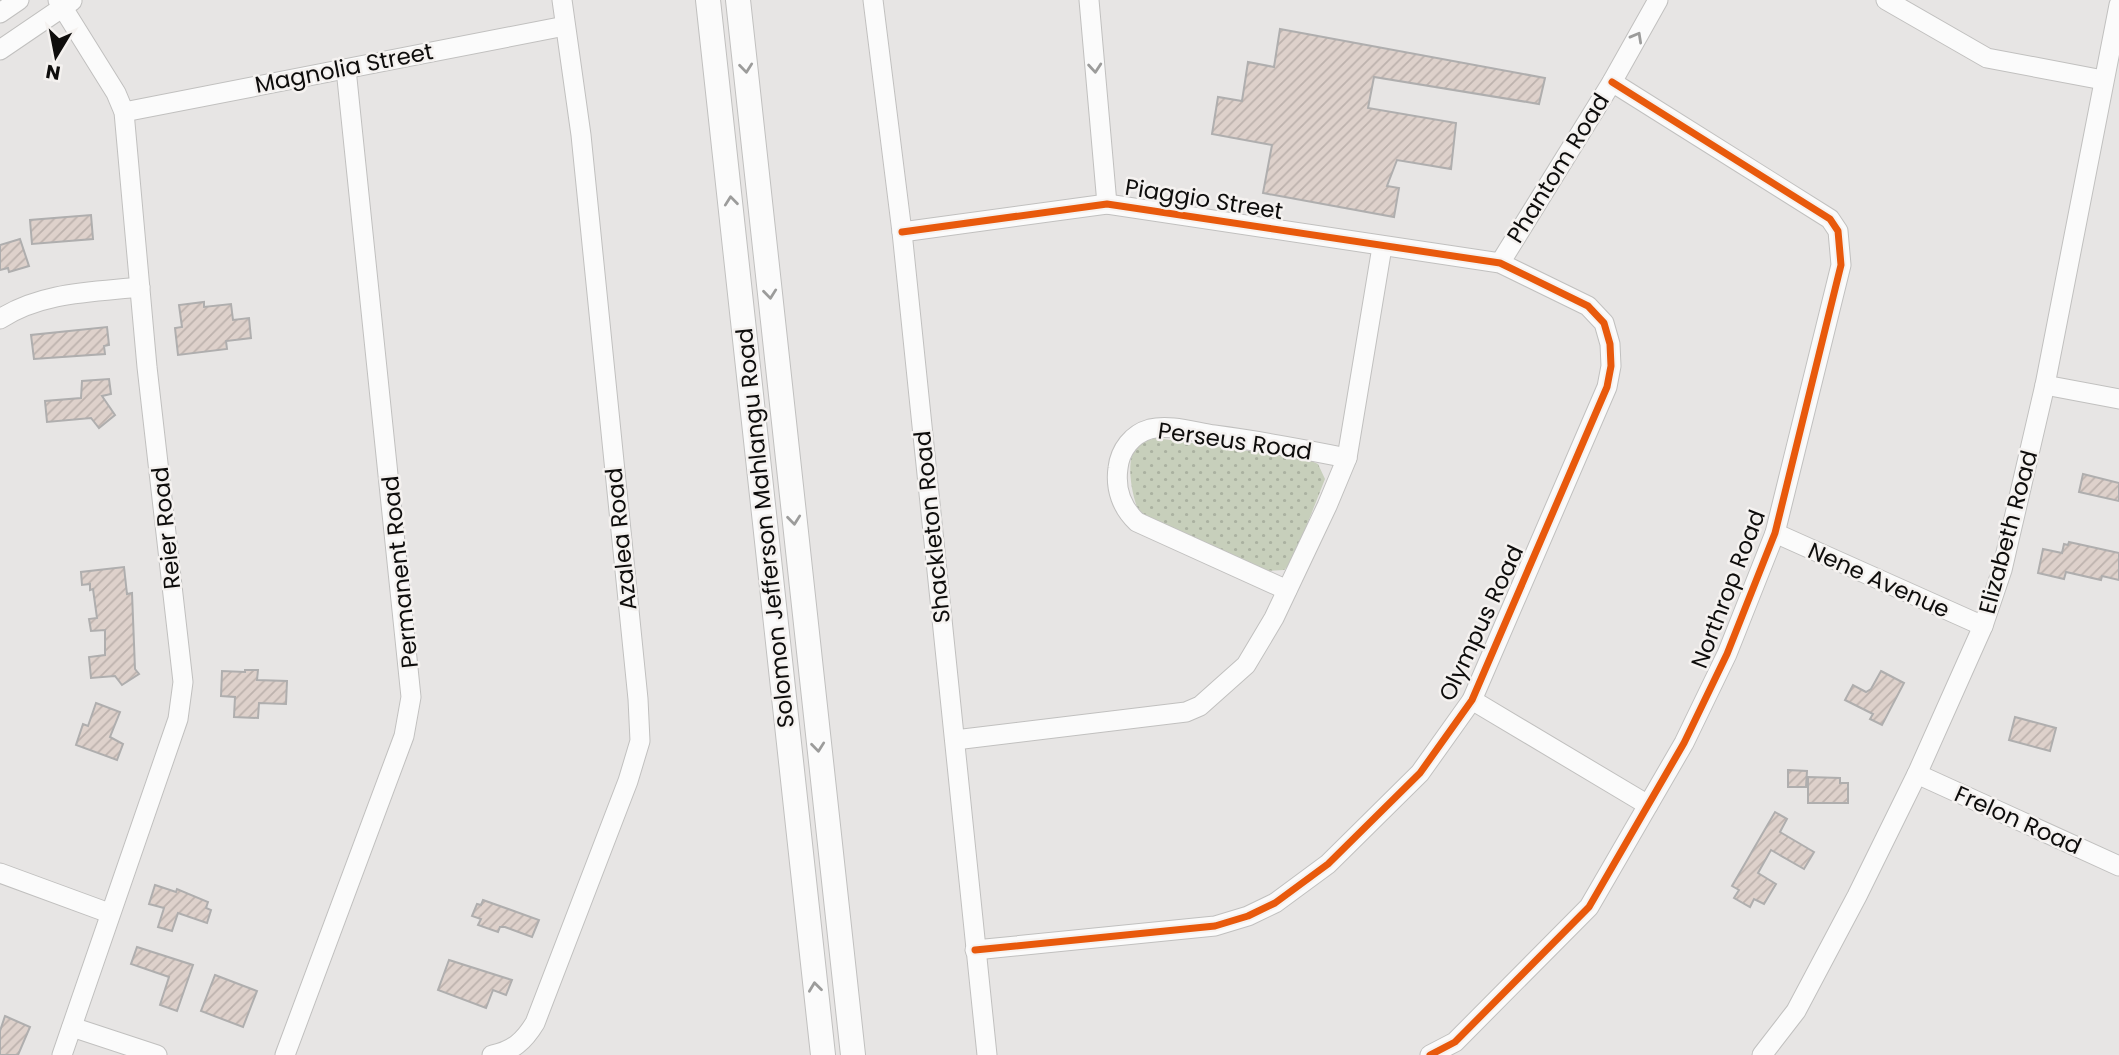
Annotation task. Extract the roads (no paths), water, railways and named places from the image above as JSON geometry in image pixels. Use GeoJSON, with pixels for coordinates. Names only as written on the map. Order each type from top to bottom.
{"type":"FeatureCollection","features":[{"type":"Feature","properties":{"kind":"main road","name":"Solomon Jefferson Mahlangu Road"},"geometry":{"type":"LineString","coordinates":[[708,0],[823,1055]]}},
{"type":"Feature","properties":{"kind":"main road","name":"Solomon Jefferson Mahlangu Road"},"geometry":{"type":"LineString","coordinates":[[738,0],[853,1055]]}},
{"type":"Feature","properties":{"kind":"street"},"geometry":{"type":"LineString","coordinates":[[0,13],[19,0]]}},
{"type":"Feature","properties":{"kind":"street","name":"Azalea Road"},"geometry":{"type":"LineString","coordinates":[[501,1053],[523,1041],[535,1023],[628,781],[640,741],[638,699],[580,135],[562,0]]}},
{"type":"Feature","properties":{"kind":"street","name":"Shackleton Road"},"geometry":{"type":"LineString","coordinates":[[873,0],[902,232],[987,1055]]}},
{"type":"Feature","properties":{"kind":"street"},"geometry":{"type":"LineString","coordinates":[[1089,0],[1107,204]]}},
{"type":"Feature","properties":{"kind":"street","name":"Phantom Road"},"geometry":{"type":"LineString","coordinates":[[1500,263],[1612,82],[1658,0]]}},
{"type":"Feature","properties":{"kind":"street"},"geometry":{"type":"LineString","coordinates":[[1886,0],[1987,58],[2103,80]]}},
{"type":"Feature","properties":{"kind":"street"},"geometry":{"type":"LineString","coordinates":[[0,50],[64,3]]}},
{"type":"Feature","properties":{"kind":"street","name":"Reier Road"},"geometry":{"type":"LineString","coordinates":[[62,1055],[178,719],[183,696],[124,112],[116,93],[64,3]]}},
{"type":"Feature","properties":{"kind":"street","name":"Elizabeth Road"},"geometry":{"type":"LineString","coordinates":[[1762,1055],[1796,1011],[1917,774],[1983,626],[2003,570],[2045,385],[2119,5]]}},
{"type":"Feature","properties":{"kind":"street","name":"Magnolia Street"},"geometry":{"type":"LineString","coordinates":[[124,112],[565,26]]}},
{"type":"Feature","properties":{"kind":"street","name":"Permanent Road"},"geometry":{"type":"LineString","coordinates":[[285,1055],[404,736],[411,697],[346,69]]}},
{"type":"Feature","properties":{"kind":"street","name":"Northrop Road"},"geometry":{"type":"LineString","coordinates":[[1430,1055],[1460,1049],[1589,906],[1684,743],[1727,654],[1775,533],[1841,265],[1838,231],[1830,219],[1612,82]]}},
{"type":"Feature","properties":{"kind":"street","name":"Piaggio Street"},"geometry":{"type":"LineString","coordinates":[[902,232],[1107,204],[1500,263]]}},
{"type":"Feature","properties":{"kind":"street","name":"Perseus Road"},"geometry":{"type":"LineString","coordinates":[[955,740],[1170,716],[1200,706],[1246,665],[1287,590],[1347,458],[1382,247]]}},
{"type":"Feature","properties":{"kind":"street","name":"Olympus Road"},"geometry":{"type":"LineString","coordinates":[[975,950],[1215,926],[1257,912],[1275,903],[1328,864],[1420,773],[1472,700],[1607,387],[1611,366],[1604,323],[1587,306],[1500,263]]}},
{"type":"Feature","properties":{"kind":"street"},"geometry":{"type":"LineString","coordinates":[[0,318],[20,307],[54,297],[140,286]]}},
{"type":"Feature","properties":{"kind":"street"},"geometry":{"type":"LineString","coordinates":[[2045,385],[2119,399]]}},
{"type":"Feature","properties":{"kind":"street","name":"Perseus Road"},"geometry":{"type":"LineString","coordinates":[[1287,590],[1137,522],[1126,511],[1118,485],[1117,473],[1122,452],[1132,439],[1147,430],[1159,427],[1272,443],[1347,458]]}},
{"type":"Feature","properties":{"kind":"street","name":"Nene Avenue"},"geometry":{"type":"LineString","coordinates":[[1775,533],[1983,626]]}},
{"type":"Feature","properties":{"kind":"street"},"geometry":{"type":"LineString","coordinates":[[1472,700],[1648,805]]}},
{"type":"Feature","properties":{"kind":"street","name":"Frelon Road"},"geometry":{"type":"LineString","coordinates":[[1917,774],[2119,866]]}},
{"type":"Feature","properties":{"kind":"street"},"geometry":{"type":"LineString","coordinates":[[0,873],[109,913]]}},
{"type":"Feature","properties":{"kind":"street"},"geometry":{"type":"LineString","coordinates":[[72,1027],[157,1055]]}}]}
